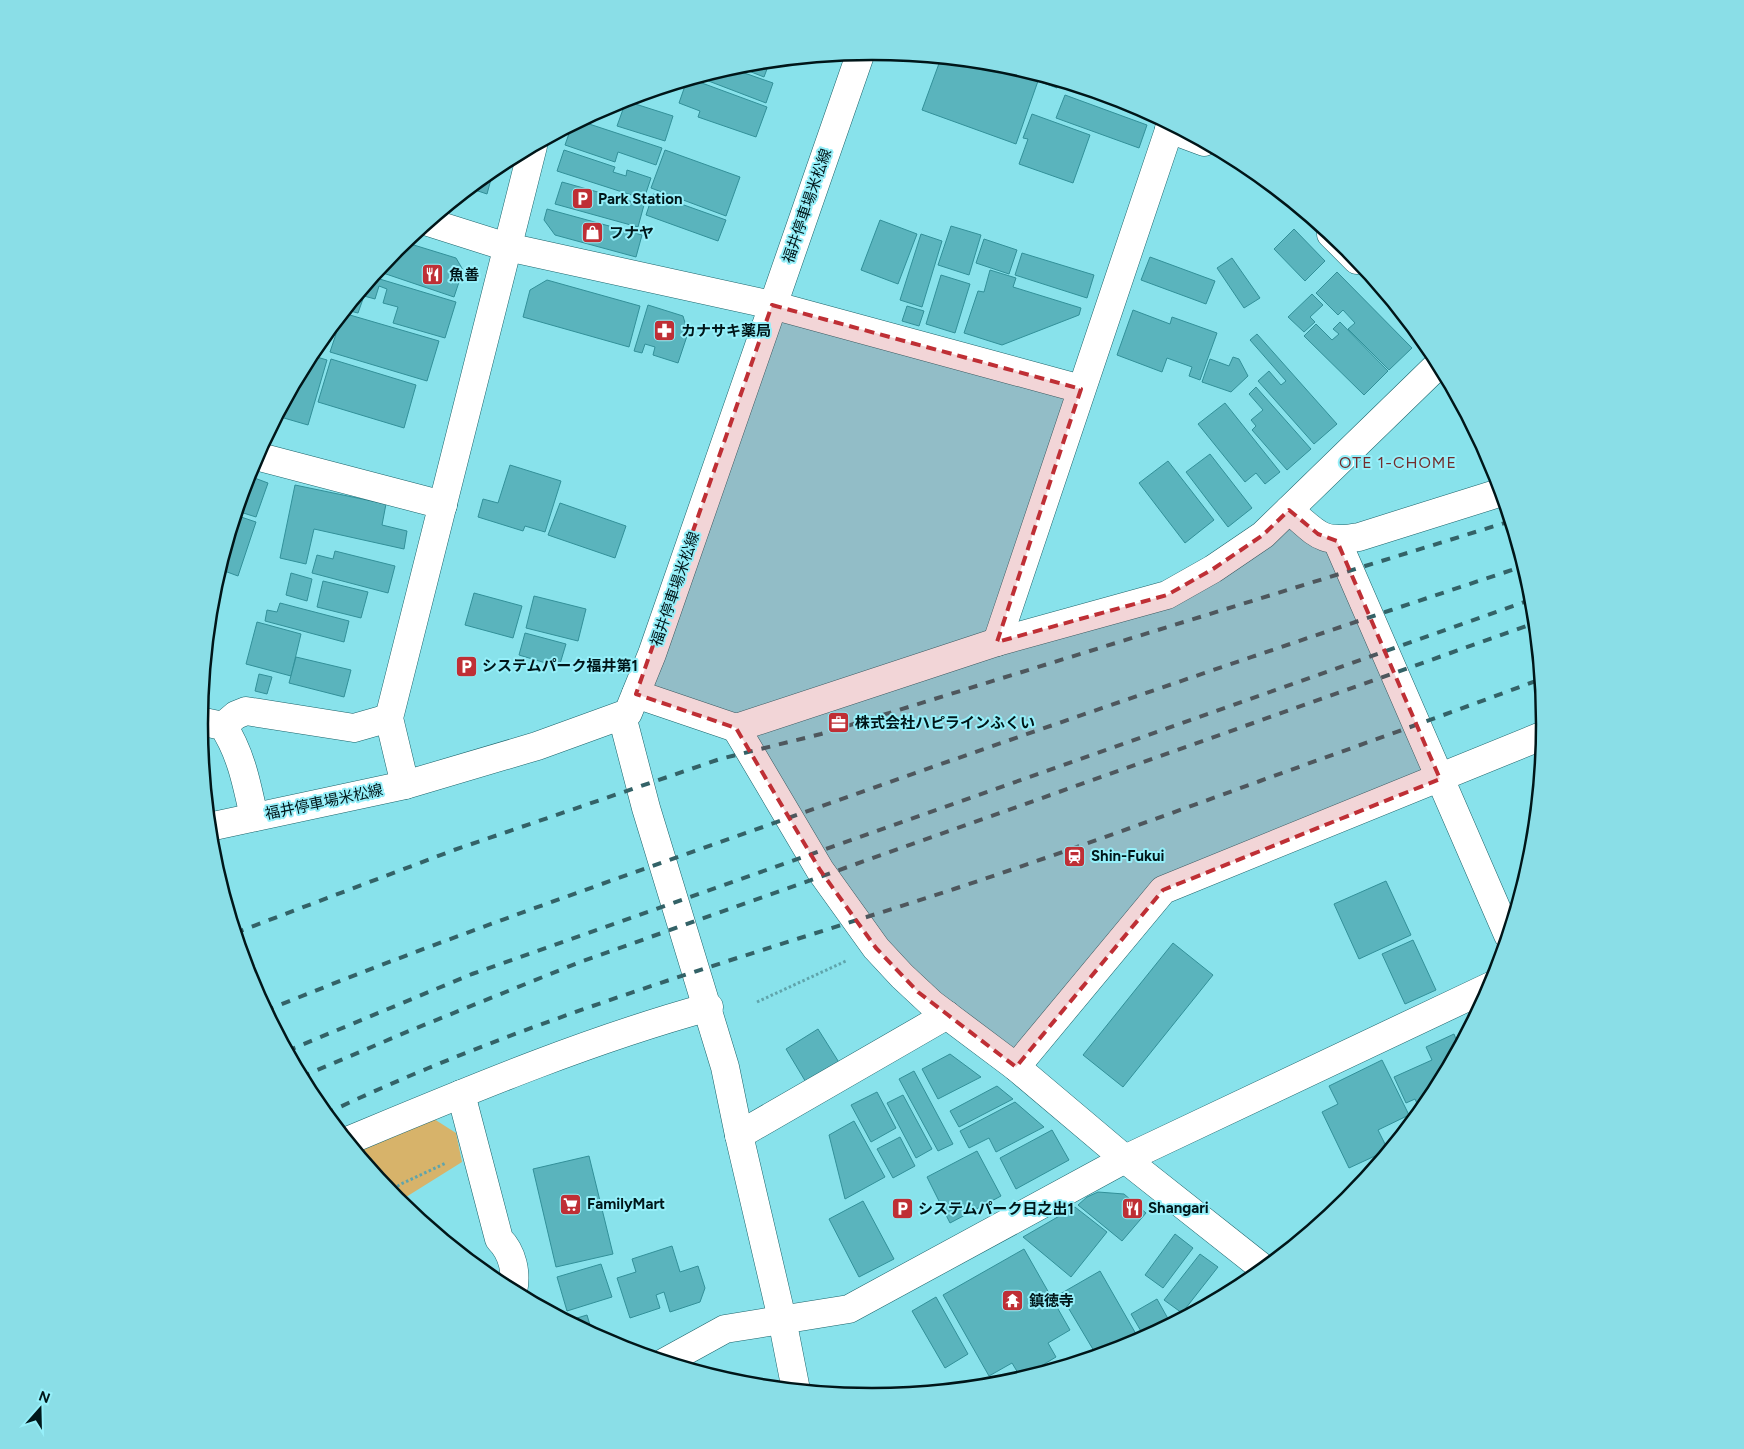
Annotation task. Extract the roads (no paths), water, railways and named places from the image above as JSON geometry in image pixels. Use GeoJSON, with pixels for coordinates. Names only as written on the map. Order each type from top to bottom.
{"type":"FeatureCollection","features":[{"type":"Feature","properties":{"kind":"street","name":"福井停車場米松線"},"geometry":{"type":"LineString","coordinates":[[215,826],[405,785],[537,746],[628,713],[652,654],[858,60]]}},
{"type":"Feature","properties":{"kind":"street"},"geometry":{"type":"LineString","coordinates":[[997,642],[1169,130]]}},
{"type":"Feature","properties":{"kind":"street"},"geometry":{"type":"LineString","coordinates":[[405,785],[388,718],[531,155]]}},
{"type":"Feature","properties":{"kind":"street"},"geometry":{"type":"LineString","coordinates":[[435,224],[507,247],[772,305],[1081,389]]}},
{"type":"Feature","properties":{"kind":"street"},"geometry":{"type":"LineString","coordinates":[[636,694],[736,728],[997,642],[1167,594],[1220,565],[1263,535],[1434,369]]}},
{"type":"Feature","properties":{"kind":"street"},"geometry":{"type":"LineString","coordinates":[[264,458],[443,505]]}},
{"type":"Feature","properties":{"kind":"street"},"geometry":{"type":"LineString","coordinates":[[1289,510],[1318,534],[1337,541],[1359,537],[1495,494]]}},
{"type":"Feature","properties":{"kind":"street"},"geometry":{"type":"LineString","coordinates":[[1337,541],[1505,926]]}},
{"type":"Feature","properties":{"kind":"street"},"geometry":{"type":"LineString","coordinates":[[211,723],[246,712],[354,728],[388,718]]}},
{"type":"Feature","properties":{"kind":"street"},"geometry":{"type":"LineString","coordinates":[[622,716],[646,808],[709,1007],[725,1067],[795,1384]]}},
{"type":"Feature","properties":{"kind":"street"},"geometry":{"type":"LineString","coordinates":[[211,723],[233,741],[242,764],[254,817]]}},
{"type":"Feature","properties":{"kind":"street"},"geometry":{"type":"LineString","coordinates":[[736,728],[820,870],[876,948],[918,992],[1016,1067],[1125,1159],[1259,1265]]}},
{"type":"Feature","properties":{"kind":"street"},"geometry":{"type":"LineString","coordinates":[[1016,1067],[1162,890],[1440,779],[1536,739]]}},
{"type":"Feature","properties":{"kind":"street"},"geometry":{"type":"LineString","coordinates":[[672,1358],[726,1329],[849,1309],[1125,1159],[1481,990]]}},
{"type":"Feature","properties":{"kind":"street"},"geometry":{"type":"LineString","coordinates":[[353,1139],[461,1094],[658,1021],[709,1007]]}},
{"type":"Feature","properties":{"kind":"street"},"geometry":{"type":"LineString","coordinates":[[739,1135],[948,1016]]}},
{"type":"Feature","properties":{"kind":"street"},"geometry":{"type":"LineString","coordinates":[[461,1094],[499,1239],[507,1247],[516,1277],[515,1284]]}},
{"type":"Feature","properties":{"kind":"railway"},"geometry":{"type":"LineString","coordinates":[[241,931],[454,850],[720,759],[821,734],[1505,523]]}},
{"type":"Feature","properties":{"kind":"railway"},"geometry":{"type":"LineString","coordinates":[[272,1008],[513,916],[858,793],[1142,694],[1518,568]]}},
{"type":"Feature","properties":{"kind":"railway"},"geometry":{"type":"LineString","coordinates":[[293,1049],[472,974],[1525,602]]}},
{"type":"Feature","properties":{"kind":"railway"},"geometry":{"type":"LineString","coordinates":[[307,1074],[580,962],[1529,625]]}},
{"type":"Feature","properties":{"kind":"railway"},"geometry":{"type":"LineString","coordinates":[[332,1111],[478,1048],[556,1019],[635,991],[1031,863],[1535,681]]}},
{"type":"Feature","properties":{"kind":"place","name":"Park Station"},"geometry":{"type":"Point","coordinates":[582,199]}},
{"type":"Feature","properties":{"kind":"place","name":"フナヤ"},"geometry":{"type":"Point","coordinates":[593,233]}},
{"type":"Feature","properties":{"kind":"place","name":"魚善"},"geometry":{"type":"Point","coordinates":[433,275]}},
{"type":"Feature","properties":{"kind":"place","name":"カナサキ薬局"},"geometry":{"type":"Point","coordinates":[665,331]}},
{"type":"Feature","properties":{"kind":"place","name":"システムパーク福井第1"},"geometry":{"type":"Point","coordinates":[466,666]}},
{"type":"Feature","properties":{"kind":"place","name":"株式会社ハピラインふくい"},"geometry":{"type":"Point","coordinates":[839,723]}},
{"type":"Feature","properties":{"kind":"place","name":"Shin-Fukui"},"geometry":{"type":"Point","coordinates":[1075,856]}},
{"type":"Feature","properties":{"kind":"place","name":"FamilyMart"},"geometry":{"type":"Point","coordinates":[571,1204]}},
{"type":"Feature","properties":{"kind":"place","name":"Shangari"},"geometry":{"type":"Point","coordinates":[1132,1208]}},
{"type":"Feature","properties":{"kind":"place","name":"システムパーク日之出1"},"geometry":{"type":"Point","coordinates":[902,1209]}},
{"type":"Feature","properties":{"kind":"place","name":"鎮徳寺"},"geometry":{"type":"Point","coordinates":[1013,1301]}},
{"type":"Feature","properties":{"kind":"district","name":"OTE 1-CHOME"},"geometry":{"type":"Point","coordinates":[1398,462]}}]}
